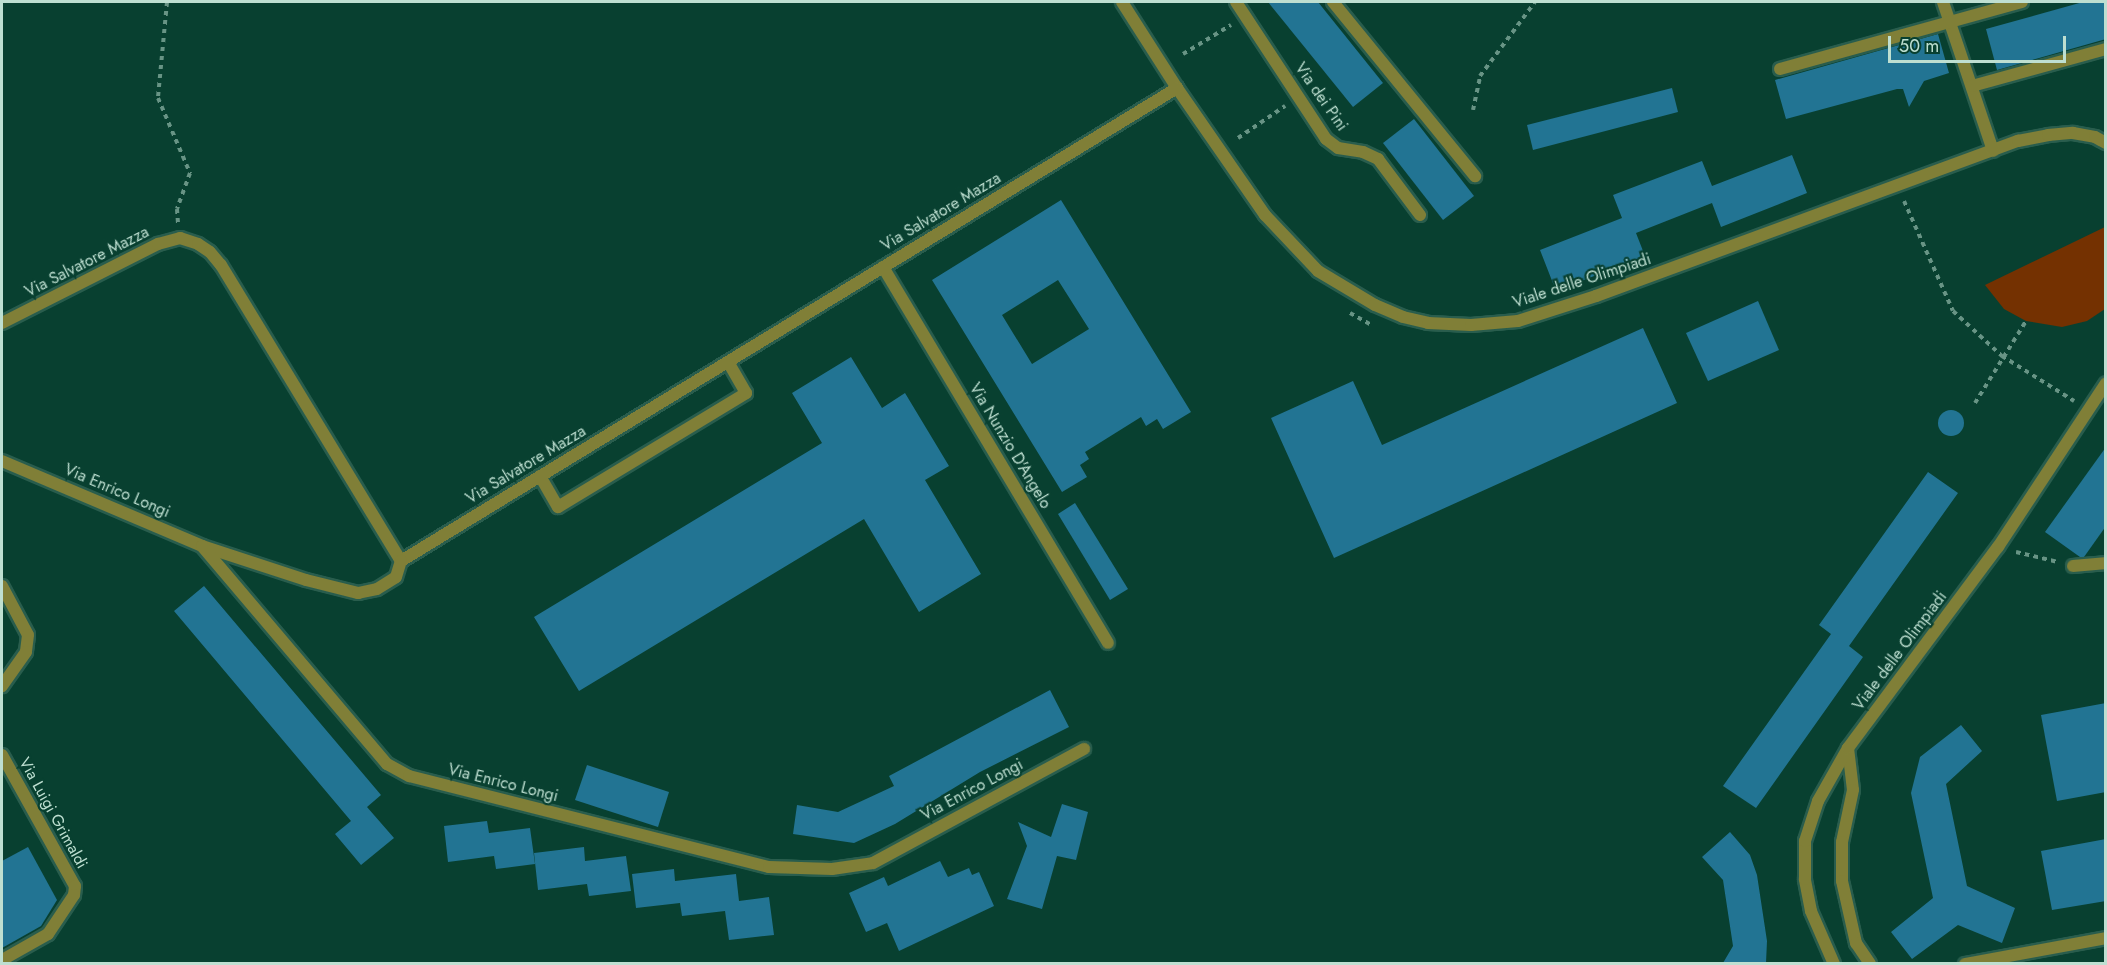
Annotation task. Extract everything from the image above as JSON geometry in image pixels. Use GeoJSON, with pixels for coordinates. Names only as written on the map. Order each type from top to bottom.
{"type":"FeatureCollection","features":[{"type":"Feature","properties":{"kind":"street","name":"Viale delle Olimpiadi"},"geometry":{"type":"LineString","coordinates":[[1122,2],[1177,88],[1265,215],[1318,271],[1375,306],[1403,317],[1450,325],[1518,321],[1596,296],[2018,141],[2073,133],[2095,137],[2106,143]]}},
{"type":"Feature","properties":{"kind":"street","name":"Via dei Pini"},"geometry":{"type":"LineString","coordinates":[[1236,2],[1326,139],[1338,148],[1364,152],[1378,159],[1420,215]]}},
{"type":"Feature","properties":{"kind":"street"},"geometry":{"type":"LineString","coordinates":[[1333,2],[1475,176]]}},
{"type":"Feature","properties":{"kind":"street"},"geometry":{"type":"LineString","coordinates":[[1943,2],[1952,21],[1993,151]]}},
{"type":"Feature","properties":{"kind":"street"},"geometry":{"type":"LineString","coordinates":[[1780,69],[2022,2]]}},
{"type":"Feature","properties":{"kind":"street"},"geometry":{"type":"LineString","coordinates":[[1972,86],[2106,49]]}},
{"type":"Feature","properties":{"kind":"street","name":"Via Salvatore Mazza"},"geometry":{"type":"LineString","coordinates":[[401,561],[1177,88]]}},
{"type":"Feature","properties":{"kind":"street","name":"Via Salvatore Mazza"},"geometry":{"type":"LineString","coordinates":[[2,323],[158,244],[180,238]]}},
{"type":"Feature","properties":{"kind":"street"},"geometry":{"type":"LineString","coordinates":[[180,238],[198,244],[210,252],[221,266],[401,561],[396,577],[377,589],[358,593],[306,580],[202,546]]}},
{"type":"Feature","properties":{"kind":"street","name":"Via Nunzio D'Angelo"},"geometry":{"type":"LineString","coordinates":[[883,267],[1108,643]]}},
{"type":"Feature","properties":{"kind":"street"},"geometry":{"type":"LineString","coordinates":[[540,476],[558,507],[746,393],[728,362]]}},
{"type":"Feature","properties":{"kind":"street","name":"Viale delle Olimpiadi"},"geometry":{"type":"LineString","coordinates":[[1831,962],[1811,911],[1805,879],[1805,841],[1818,801],[1848,748],[1998,547],[2106,383]]}},
{"type":"Feature","properties":{"kind":"street","name":"Via Enrico Longi"},"geometry":{"type":"LineString","coordinates":[[2,461],[202,546],[387,764],[409,776],[769,867],[832,870],[873,862],[1084,749]]}},
{"type":"Feature","properties":{"kind":"street"},"geometry":{"type":"LineString","coordinates":[[2073,566],[2106,563]]}},
{"type":"Feature","properties":{"kind":"street"},"geometry":{"type":"LineString","coordinates":[[2,586],[28,635],[26,652],[2,686]]}},
{"type":"Feature","properties":{"kind":"street"},"geometry":{"type":"LineString","coordinates":[[1848,748],[1853,790],[1842,842],[1842,881],[1856,944],[1870,963]]}},
{"type":"Feature","properties":{"kind":"street","name":"Via Luigi Grimaldi"},"geometry":{"type":"LineString","coordinates":[[2,755],[75,886],[74,896],[48,934],[2,960]]}},
{"type":"Feature","properties":{"kind":"street"},"geometry":{"type":"LineString","coordinates":[[1965,963],[2106,938]]}},
{"type":"Feature","properties":{"kind":"path"},"geometry":{"type":"LineString","coordinates":[[167,2],[158,98],[190,173],[177,209],[180,238]]}},
{"type":"Feature","properties":{"kind":"path"},"geometry":{"type":"LineString","coordinates":[[1473,110],[1480,75],[1535,2]]}},
{"type":"Feature","properties":{"kind":"path"},"geometry":{"type":"LineString","coordinates":[[1183,54],[1226,28]]}},
{"type":"Feature","properties":{"kind":"path"},"geometry":{"type":"LineString","coordinates":[[1239,138],[1299,97]]}},
{"type":"Feature","properties":{"kind":"path"},"geometry":{"type":"LineString","coordinates":[[1902,197],[1953,311],[2002,356],[2077,403]]}},
{"type":"Feature","properties":{"kind":"path"},"geometry":{"type":"LineString","coordinates":[[1975,402],[2026,321]]}},
{"type":"Feature","properties":{"kind":"path"},"geometry":{"type":"LineString","coordinates":[[1998,547],[2073,566]]}},
{"type":"Feature","properties":{"kind":"shaded area"},"geometry":{"type":"Polygon","coordinates":[[[2105,227],[2105,309],[2087,321],[2062,327],[2026,321],[2004,309],[1985,285],[2105,227]]]}},
{"type":"Feature","properties":{"kind":"building"},"geometry":{"type":"Polygon","coordinates":[[[1268,2],[1318,2],[1383,83],[1353,107],[1268,2]]]}},
{"type":"Feature","properties":{"kind":"building"},"geometry":{"type":"Polygon","coordinates":[[[2083,2],[2106,2],[2106,39],[1997,70],[1986,29],[2083,2]]]}},
{"type":"Feature","properties":{"kind":"building"},"geometry":{"type":"Polygon","coordinates":[[[1938,34],[1949,73],[1924,81],[1909,107],[1903,89],[1897,89],[1786,119],[1775,80],[1938,34]]]}},
{"type":"Feature","properties":{"kind":"building"},"geometry":{"type":"Polygon","coordinates":[[[1672,88],[1678,112],[1533,150],[1527,125],[1672,88]]]}},
{"type":"Feature","properties":{"kind":"building"},"geometry":{"type":"Polygon","coordinates":[[[1414,119],[1474,196],[1443,220],[1383,143],[1414,119]]]}},
{"type":"Feature","properties":{"kind":"building"},"geometry":{"type":"Polygon","coordinates":[[[1792,155],[1807,193],[1721,227],[1712,203],[1636,233],[1645,256],[1556,291],[1540,250],[1622,218],[1613,195],[1702,161],[1712,186],[1792,155]]]}},
{"type":"Feature","properties":{"kind":"building"},"geometry":{"type":"Polygon","coordinates":[[[1061,200],[1191,412],[1163,429],[1157,419],[1146,426],[1141,417],[1085,452],[1089,459],[1080,465],[1087,477],[1062,492],[932,280],[1061,200]],[[1058,280],[1002,315],[1032,364],[1089,329],[1058,280]]]}},
{"type":"Feature","properties":{"kind":"building"},"geometry":{"type":"Polygon","coordinates":[[[1758,301],[1779,350],[1708,381],[1686,333],[1758,301]]]}},
{"type":"Feature","properties":{"kind":"building"},"geometry":{"type":"Polygon","coordinates":[[[1643,328],[1677,403],[1334,558],[1271,418],[1353,381],[1382,445],[1643,328]]]}},
{"type":"Feature","properties":{"kind":"building"},"geometry":{"type":"Polygon","coordinates":[[[851,357],[882,408],[905,393],[949,466],[925,480],[981,574],[919,612],[864,519],[579,691],[534,617],[822,443],[792,393],[851,357]]]}},
{"type":"Feature","properties":{"kind":"building"},"geometry":{"type":"Polygon","coordinates":[[[1951,410],[1960,414],[1964,423],[1960,432],[1951,436],[1942,432],[1938,423],[1942,414],[1951,410]]]}},
{"type":"Feature","properties":{"kind":"building"},"geometry":{"type":"Polygon","coordinates":[[[2106,447],[2106,526],[2084,557],[2080,557],[2045,532],[2106,447]]]}},
{"type":"Feature","properties":{"kind":"building"},"geometry":{"type":"Polygon","coordinates":[[[1928,472],[1958,493],[1849,646],[1863,657],[1756,808],[1723,786],[1831,634],[1819,625],[1928,472]]]}},
{"type":"Feature","properties":{"kind":"building"},"geometry":{"type":"Polygon","coordinates":[[[1075,503],[1128,589],[1110,600],[1058,514],[1075,503]]]}},
{"type":"Feature","properties":{"kind":"building"},"geometry":{"type":"Polygon","coordinates":[[[204,586],[381,795],[367,807],[394,838],[361,865],[335,834],[351,821],[174,611],[204,586]]]}},
{"type":"Feature","properties":{"kind":"building"},"geometry":{"type":"Polygon","coordinates":[[[1050,690],[1069,727],[980,772],[895,824],[854,843],[793,834],[797,805],[838,812],[894,786],[889,776],[1050,690]]]}},
{"type":"Feature","properties":{"kind":"building"},"geometry":{"type":"Polygon","coordinates":[[[2106,703],[2106,792],[2057,801],[2041,715],[2106,703]]]}},
{"type":"Feature","properties":{"kind":"building"},"geometry":{"type":"Polygon","coordinates":[[[1961,725],[1982,751],[1946,784],[1967,886],[2015,908],[2002,943],[1958,925],[1912,959],[1891,932],[1933,898],[1911,793],[1920,757],[1961,725]]]}},
{"type":"Feature","properties":{"kind":"building"},"geometry":{"type":"Polygon","coordinates":[[[587,765],[669,792],[658,827],[575,800],[587,765]]]}},
{"type":"Feature","properties":{"kind":"building"},"geometry":{"type":"Polygon","coordinates":[[[1062,804],[1088,812],[1076,860],[1057,856],[1042,909],[1007,899],[1027,846],[1018,822],[1051,837],[1062,804]]]}},
{"type":"Feature","properties":{"kind":"building"},"geometry":{"type":"Polygon","coordinates":[[[487,821],[489,833],[530,828],[535,864],[496,869],[494,856],[448,862],[444,826],[487,821]]]}},
{"type":"Feature","properties":{"kind":"building"},"geometry":{"type":"Polygon","coordinates":[[[1730,832],[1750,855],[1757,875],[1767,941],[1766,963],[1723,963],[1733,946],[1723,880],[1702,857],[1730,832]]]}},
{"type":"Feature","properties":{"kind":"building"},"geometry":{"type":"Polygon","coordinates":[[[2106,839],[2106,901],[2052,910],[2041,851],[2106,839]]]}},
{"type":"Feature","properties":{"kind":"building"},"geometry":{"type":"Polygon","coordinates":[[[28,847],[57,900],[41,926],[2,948],[2,861],[28,847]]]}},
{"type":"Feature","properties":{"kind":"building"},"geometry":{"type":"Polygon","coordinates":[[[584,847],[585,861],[626,856],[631,891],[589,896],[587,884],[538,890],[534,853],[584,847]]]}},
{"type":"Feature","properties":{"kind":"building"},"geometry":{"type":"Polygon","coordinates":[[[940,861],[948,877],[969,868],[972,875],[979,872],[994,906],[899,951],[887,923],[866,932],[849,893],[884,877],[888,886],[940,861]]]}},
{"type":"Feature","properties":{"kind":"building"},"geometry":{"type":"Polygon","coordinates":[[[674,869],[675,881],[736,874],[739,901],[769,897],[774,935],[729,940],[725,911],[682,916],[680,903],[636,908],[632,874],[674,869]]]}}]}
